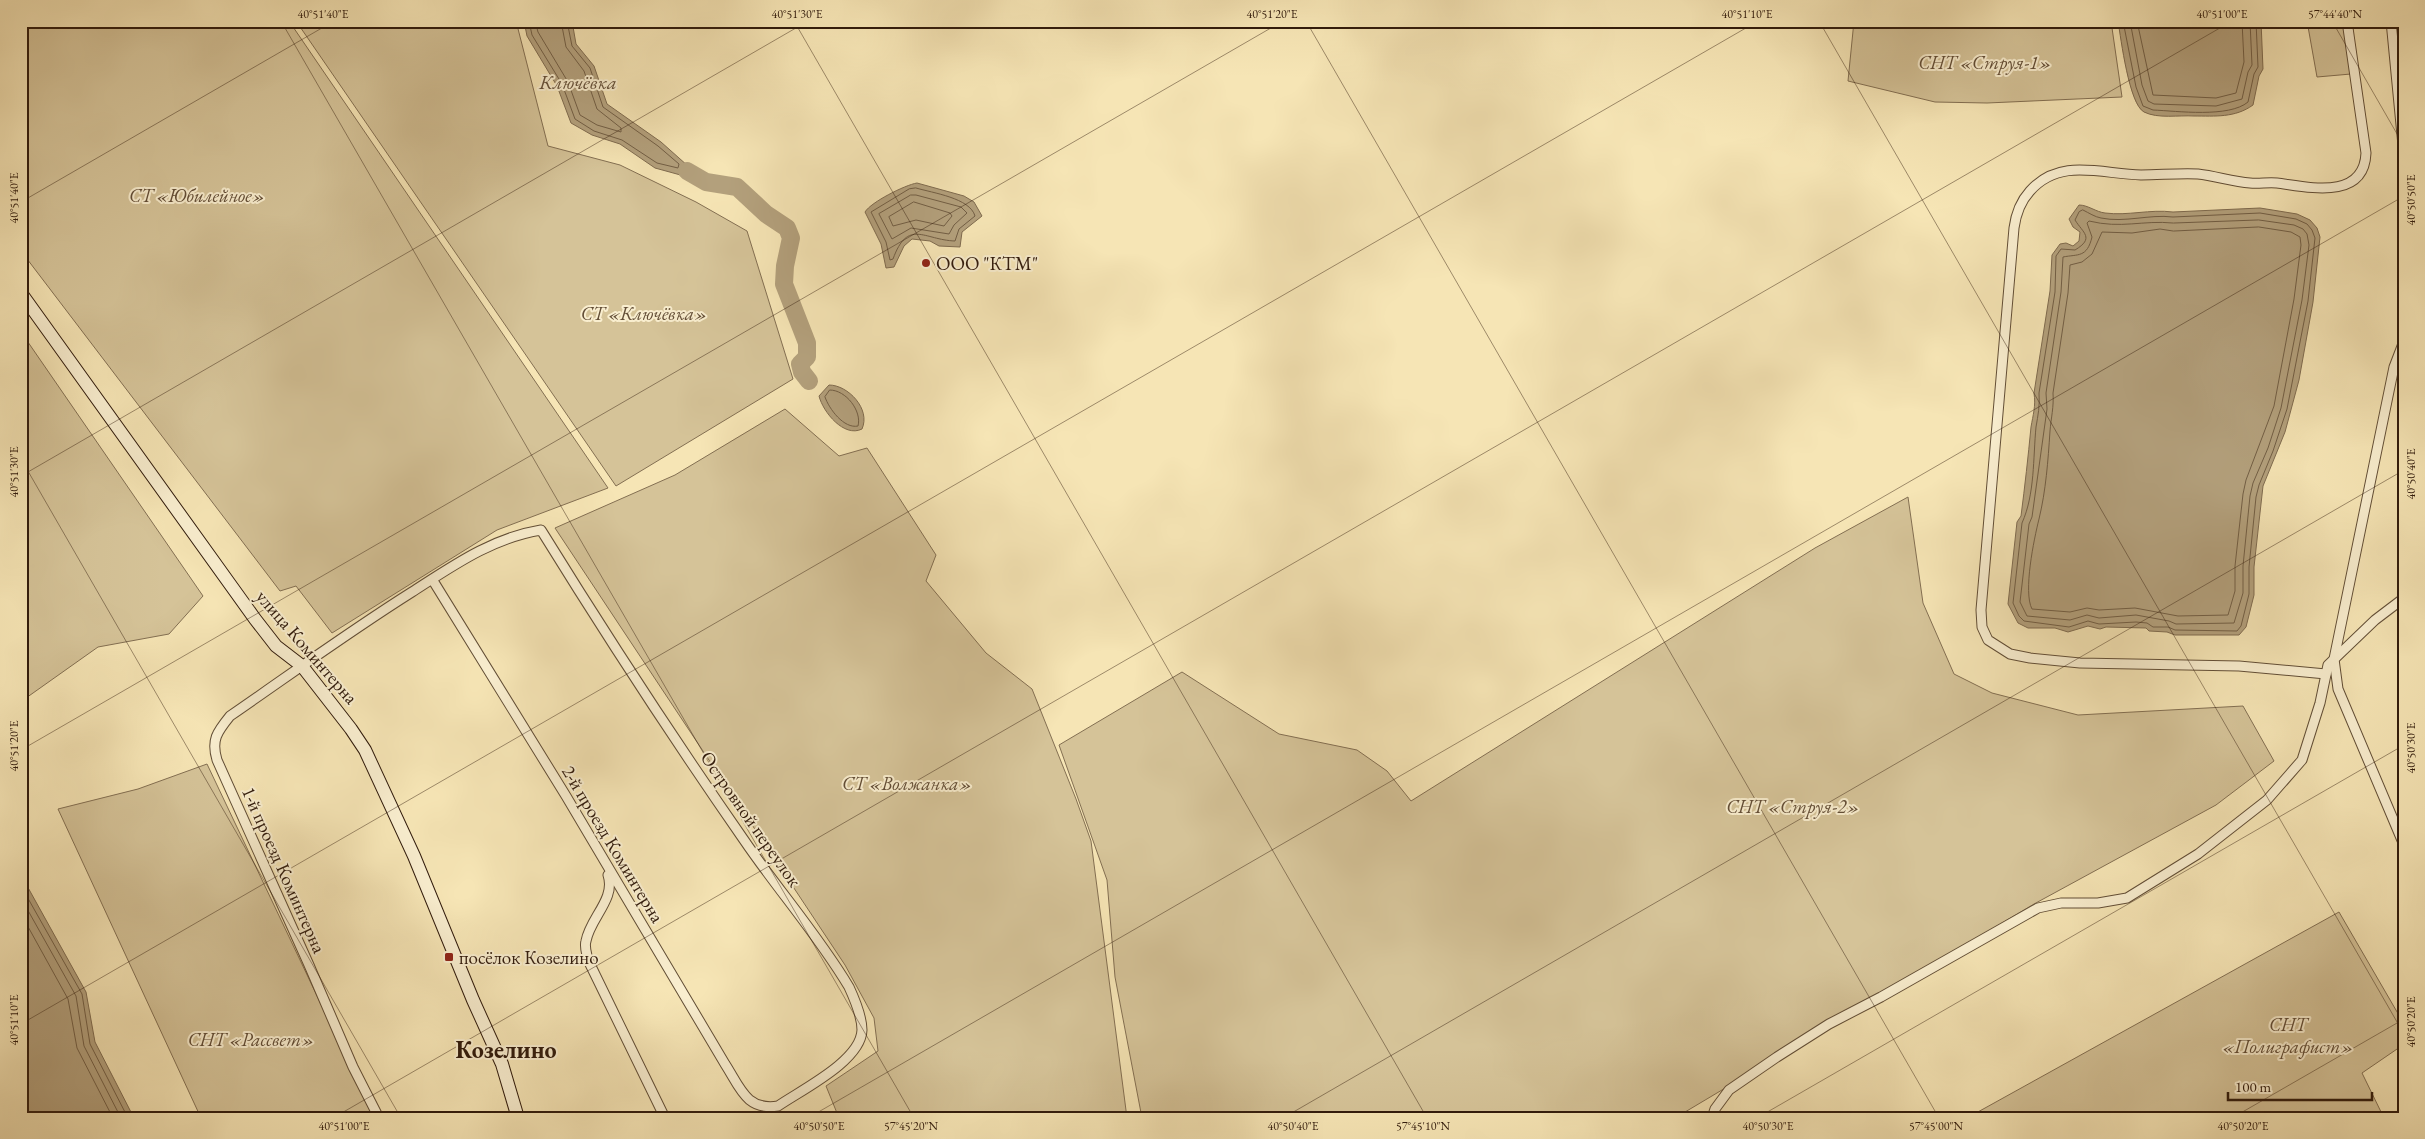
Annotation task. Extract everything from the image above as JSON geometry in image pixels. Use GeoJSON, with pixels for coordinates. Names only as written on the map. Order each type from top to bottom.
{"type":"FeatureCollection","features":[{"type":"Feature","properties":{"kind":"street"},"geometry":{"type":"LineString","coordinates":[[2326,674],[2239,666],[2080,663],[2030,658],[2010,654],[1988,640],[1982,627],[1981,610],[2014,228],[2016,212],[2023,198],[2042,178],[2058,172],[2072,170],[2140,175],[2197,174],[2251,183],[2265,182],[2325,189],[2353,180],[2361,174],[2365,166],[2366,153],[2347,21]]}},
{"type":"Feature","properties":{"kind":"street"},"geometry":{"type":"LineString","coordinates":[[2391,21],[2404,156]]}},
{"type":"Feature","properties":{"kind":"street","name":"улица Коминтерна"},"geometry":{"type":"LineString","coordinates":[[21,293],[255,619],[276,646],[302,666],[365,750],[414,856],[473,1000],[502,1064],[518,1118]]}},
{"type":"Feature","properties":{"kind":"street"},"geometry":{"type":"LineString","coordinates":[[2404,341],[2394,367],[2334,659],[2338,689],[2404,845]]}},
{"type":"Feature","properties":{"kind":"street","name":"Островной переулок"},"geometry":{"type":"LineString","coordinates":[[432,579],[493,543],[523,533],[541,530],[628,667],[743,839],[822,945],[850,989],[859,1011],[862,1031],[858,1047],[847,1059],[778,1106]]}},
{"type":"Feature","properties":{"kind":"street"},"geometry":{"type":"LineString","coordinates":[[302,666],[370,618],[432,579]]}},
{"type":"Feature","properties":{"kind":"street","name":"2-й проезд Коминтерна"},"geometry":{"type":"LineString","coordinates":[[432,579],[744,1094],[753,1104],[764,1108],[778,1106]]}},
{"type":"Feature","properties":{"kind":"street"},"geometry":{"type":"LineString","coordinates":[[1712,1118],[1715,1109],[1729,1090],[1784,1052],[1829,1024],[1881,997],[2038,908],[2061,903],[2098,903],[2127,898],[2198,854],[2267,800],[2302,760],[2320,703],[2328,664],[2375,620],[2404,598]]}},
{"type":"Feature","properties":{"kind":"street","name":"1-й проезд Коминтерна"},"geometry":{"type":"LineString","coordinates":[[302,666],[230,716],[219,730],[213,746],[217,760],[353,1067],[380,1118]]}},
{"type":"Feature","properties":{"kind":"street"},"geometry":{"type":"LineString","coordinates":[[602,858],[611,884],[608,896],[587,934],[585,943],[588,960],[665,1118]]}},
{"type":"Feature","properties":{"kind":"green space","name":"СТ «Юбилейное»"},"geometry":{"type":"Polygon","coordinates":[[[21,21],[289,21],[608,488],[497,530],[332,633],[296,586],[280,591],[21,251],[21,21]]]}},
{"type":"Feature","properties":{"kind":"green space","name":"СТ «Ключёвка»"},"geometry":{"type":"Polygon","coordinates":[[[296,21],[516,21],[548,146],[620,165],[696,202],[747,231],[793,379],[616,486],[296,21]]]}},
{"type":"Feature","properties":{"kind":"green space","name":"СНТ «Струя-1»"},"geometry":{"type":"Polygon","coordinates":[[[1854,21],[2111,21],[2122,97],[1987,103],[1935,102],[1848,81],[1854,21]]]}},
{"type":"Feature","properties":{"kind":"green space"},"geometry":{"type":"Polygon","coordinates":[[[2307,21],[2345,21],[2351,74],[2317,77],[2307,21]]]}},
{"type":"Feature","properties":{"kind":"green space"},"geometry":{"type":"Polygon","coordinates":[[[21,332],[203,596],[169,634],[98,647],[26,698],[21,690],[21,332]]]}},
{"type":"Feature","properties":{"kind":"green space","name":"СТ «Волжанка»"},"geometry":{"type":"Polygon","coordinates":[[[785,409],[839,456],[867,448],[936,555],[926,581],[986,653],[1032,689],[1091,841],[1127,1118],[839,1118],[826,1086],[878,1051],[874,1018],[845,965],[555,528],[675,475],[785,409]]]}},
{"type":"Feature","properties":{"kind":"green space","name":"СНТ «Струя-2»"},"geometry":{"type":"Polygon","coordinates":[[[1908,497],[1923,603],[1954,674],[1992,693],[2078,715],[2243,706],[2274,761],[2216,805],[2034,904],[1675,1118],[1142,1118],[1115,977],[1107,880],[1059,745],[1182,672],[1279,734],[1357,750],[1387,771],[1411,801],[1815,548],[1908,497]]]}},
{"type":"Feature","properties":{"kind":"green space","name":"СНТ «Рассвет»"},"geometry":{"type":"Polygon","coordinates":[[[207,764],[375,1118],[201,1118],[58,809],[138,789],[207,764]]]}},
{"type":"Feature","properties":{"kind":"green space","name":"СНТ «Полиграфист»"},"geometry":{"type":"Polygon","coordinates":[[[2339,912],[2400,1017],[2400,1047],[2362,1073],[2384,1118],[1967,1118],[2339,912]]]}},
{"type":"Feature","properties":{"kind":"water","name":"Ключёвка"},"geometry":{"type":"Polygon","coordinates":[[[524,21],[572,21],[576,44],[594,66],[607,104],[661,142],[706,182],[655,168],[620,144],[592,135],[571,123],[557,86],[527,36],[524,21]]]}},
{"type":"Feature","properties":{"kind":"water"},"geometry":{"type":"Polygon","coordinates":[[[2118,21],[2261,21],[2263,69],[2259,76],[2253,105],[2239,112],[2217,116],[2162,116],[2144,112],[2134,97],[2130,84],[2118,21]]]}},
{"type":"Feature","properties":{"kind":"water"},"geometry":{"type":"Polygon","coordinates":[[[917,183],[964,196],[974,202],[982,216],[962,232],[960,247],[939,246],[930,241],[912,239],[904,246],[894,267],[886,268],[881,244],[865,212],[868,208],[889,195],[917,183]]]}},
{"type":"Feature","properties":{"kind":"water"},"geometry":{"type":"Polygon","coordinates":[[[2079,205],[2114,214],[2260,208],[2297,214],[2310,220],[2317,228],[2320,237],[2313,302],[2299,380],[2285,432],[2263,486],[2254,567],[2254,595],[2246,627],[2239,635],[2175,635],[2167,632],[2149,631],[2146,628],[2106,627],[2100,629],[2088,626],[2068,632],[2055,628],[2028,628],[2018,623],[2008,604],[2017,522],[2021,516],[2034,393],[2050,291],[2052,255],[2060,244],[2066,243],[2073,246],[2079,241],[2080,232],[2073,227],[2069,219],[2079,205]]]}},
{"type":"Feature","properties":{"kind":"water"},"geometry":{"type":"Polygon","coordinates":[[[829,385],[843,389],[856,399],[861,406],[863,414],[862,429],[848,430],[835,422],[830,416],[819,396],[829,385]]]}},
{"type":"Feature","properties":{"kind":"water"},"geometry":{"type":"Polygon","coordinates":[[[21,879],[26,884],[86,992],[95,1042],[134,1118],[21,1118],[21,879]]]}},
{"type":"Feature","properties":{"kind":"waterway","name":"Ключёвка"},"geometry":{"type":"LineString","coordinates":[[687,171],[706,182],[737,187],[766,214],[787,228],[791,238],[785,266],[784,284],[807,343],[807,357],[800,364],[802,372],[809,381]]}},
{"type":"Feature","properties":{"kind":"place","name":"ООО \"КТМ\""},"geometry":{"type":"Point","coordinates":[926,263]}},
{"type":"Feature","properties":{"kind":"place","name":"посёлок Козелино"},"geometry":{"type":"Point","coordinates":[449,957]}},
{"type":"Feature","properties":{"kind":"district","name":"Козелино"},"geometry":{"type":"Point","coordinates":[506,1049]}}]}
